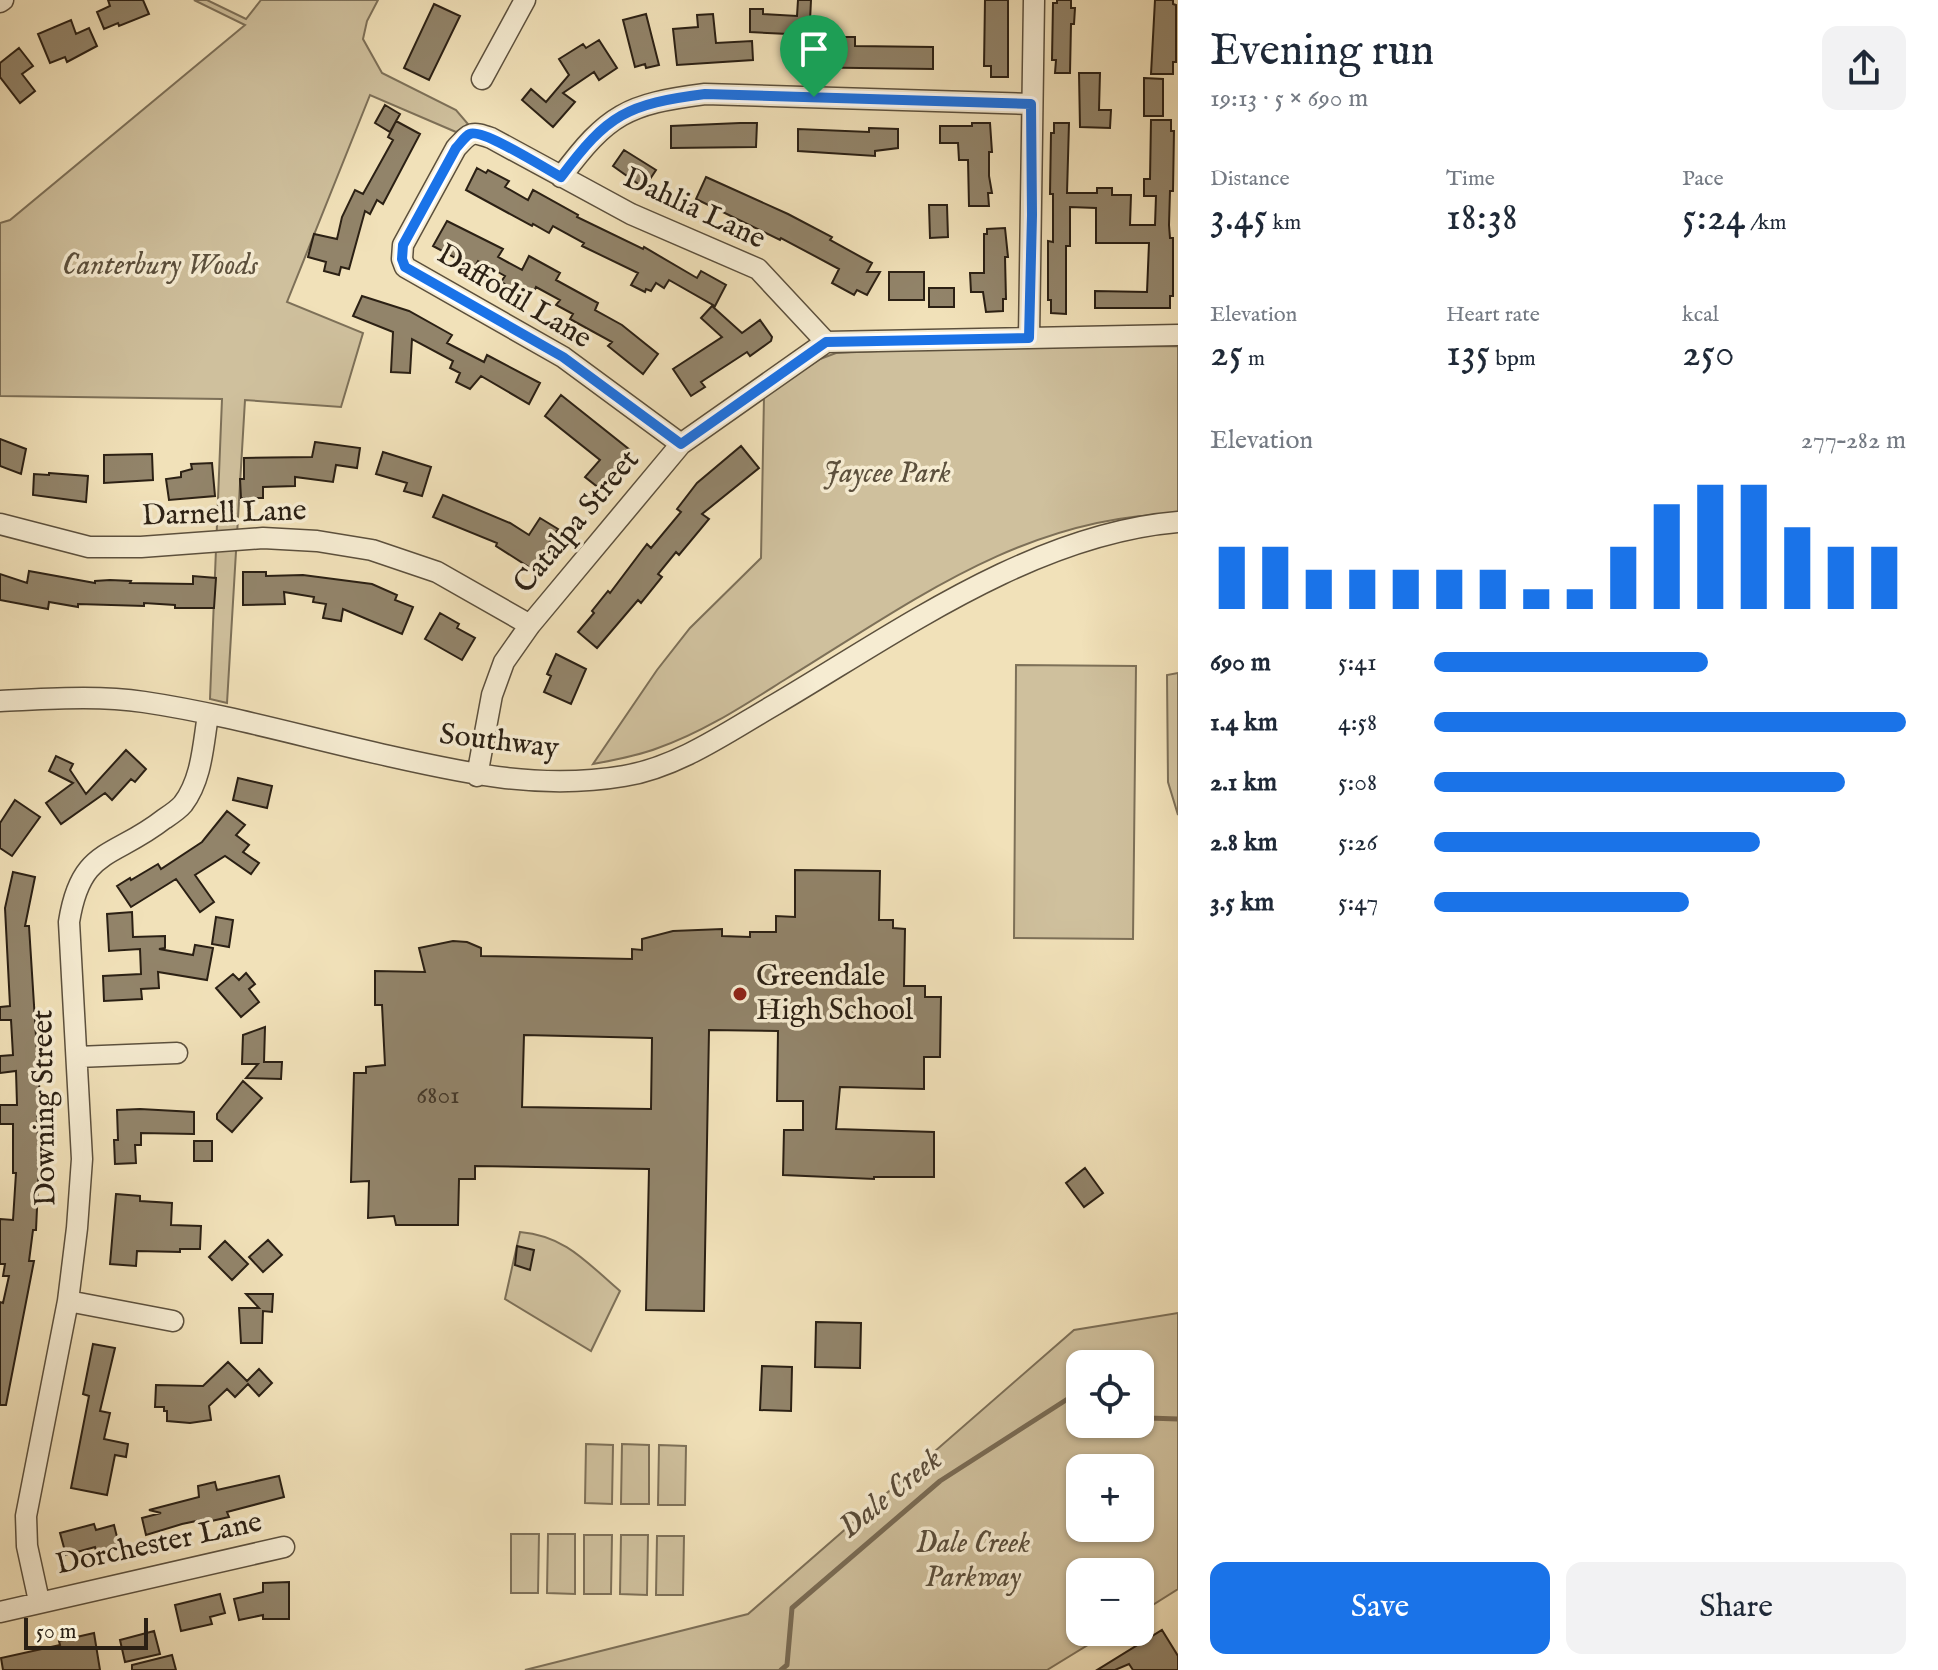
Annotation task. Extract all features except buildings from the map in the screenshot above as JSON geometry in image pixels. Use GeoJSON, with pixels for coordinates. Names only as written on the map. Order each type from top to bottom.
{"type":"FeatureCollection","features":[{"type":"Feature","properties":{"kind":"street"},"geometry":{"type":"LineString","coordinates":[[482,79],[525,0]]}},
{"type":"Feature","properties":{"kind":"street"},"geometry":{"type":"LineString","coordinates":[[1029,338],[1034,0]]}},
{"type":"Feature","properties":{"kind":"street"},"geometry":{"type":"LineString","coordinates":[[561,177],[589,139],[622,113],[660,100],[705,94],[1031,104]]}},
{"type":"Feature","properties":{"kind":"street","name":"Dahlia Lane"},"geometry":{"type":"LineString","coordinates":[[475,133],[491,138],[631,214],[758,269],[826,342]]}},
{"type":"Feature","properties":{"kind":"street","name":"Daffodil Lane"},"geometry":{"type":"LineString","coordinates":[[475,133],[469,134],[456,148],[403,245],[405,267],[563,357],[681,444]]}},
{"type":"Feature","properties":{"kind":"street"},"geometry":{"type":"LineString","coordinates":[[826,342],[1178,335]]}},
{"type":"Feature","properties":{"kind":"street","name":"Catalpa Street"},"geometry":{"type":"LineString","coordinates":[[477,776],[492,695],[504,662],[530,625],[681,444],[826,342]]}},
{"type":"Feature","properties":{"kind":"street","name":"Southway"},"geometry":{"type":"LineString","coordinates":[[0,701],[77,697],[130,701],[208,715],[477,776],[545,783],[626,776],[692,753],[982,583],[1060,551],[1130,528],[1178,522]]}},
{"type":"Feature","properties":{"kind":"street","name":"Darnell Lane"},"geometry":{"type":"LineString","coordinates":[[0,524],[89,547],[141,547],[263,538],[317,541],[372,550],[437,572],[530,625]]}},
{"type":"Feature","properties":{"kind":"street","name":"Southway"},"geometry":{"type":"LineString","coordinates":[[1130,528],[1178,532]]}},
{"type":"Feature","properties":{"kind":"street","name":"Downing Street"},"geometry":{"type":"LineString","coordinates":[[39,1601],[27,1546],[26,1516],[68,1301],[82,1159],[69,922],[73,895],[82,875],[98,859],[148,832],[182,805],[198,775],[208,715]]}},
{"type":"Feature","properties":{"kind":"street"},"geometry":{"type":"LineString","coordinates":[[77,1057],[177,1053]]}},
{"type":"Feature","properties":{"kind":"street"},"geometry":{"type":"LineString","coordinates":[[68,1301],[173,1321]]}},
{"type":"Feature","properties":{"kind":"street","name":"Dorchester Lane"},"geometry":{"type":"LineString","coordinates":[[0,1612],[284,1547]]}},
{"type":"Feature","properties":{"kind":"green space","name":"Canterbury Woods"},"geometry":{"type":"Polygon","coordinates":[[[194,0],[207,0],[246,19],[261,0],[378,0],[367,21],[363,39],[382,73],[456,110],[468,124],[456,132],[370,95],[287,302],[363,333],[341,407],[245,400],[227,703],[210,699],[222,399],[0,396],[0,223],[10,220],[245,25],[194,0]]]}},
{"type":"Feature","properties":{"kind":"green space","name":"Jaycee Park"},"geometry":{"type":"Polygon","coordinates":[[[1178,346],[1178,514],[1123,518],[1070,530],[1020,547],[924,594],[708,726],[650,751],[593,764],[657,670],[690,628],[761,558],[764,396],[820,359],[836,353],[941,348],[1178,346]]]}},
{"type":"Feature","properties":{"kind":"green space"},"geometry":{"type":"Polygon","coordinates":[[[1016,665],[1136,666],[1133,939],[1014,938],[1016,665]]]}},
{"type":"Feature","properties":{"kind":"green space"},"geometry":{"type":"Polygon","coordinates":[[[1178,673],[1178,815],[1168,782],[1167,675],[1178,673]]]}},
{"type":"Feature","properties":{"kind":"green space"},"geometry":{"type":"Polygon","coordinates":[[[520,1232],[550,1239],[575,1252],[620,1291],[591,1351],[505,1299],[520,1232]]]}},
{"type":"Feature","properties":{"kind":"green space","name":"Dale Creek Parkway"},"geometry":{"type":"Polygon","coordinates":[[[1178,1313],[1178,1589],[1154,1604],[1154,1558],[1066,1558],[1066,1646],[1086,1646],[1047,1670],[525,1670],[748,1614],[1074,1330],[1178,1313]]]}},
{"type":"Feature","properties":{"kind":"green space"},"geometry":{"type":"Polygon","coordinates":[[[586,1444],[613,1445],[612,1504],[585,1503],[586,1444]]]}},
{"type":"Feature","properties":{"kind":"green space"},"geometry":{"type":"Polygon","coordinates":[[[622,1444],[649,1445],[649,1504],[621,1504],[622,1444]]]}},
{"type":"Feature","properties":{"kind":"green space"},"geometry":{"type":"Polygon","coordinates":[[[659,1445],[686,1446],[685,1505],[658,1505],[659,1445]]]}},
{"type":"Feature","properties":{"kind":"green space"},"geometry":{"type":"Polygon","coordinates":[[[511,1534],[539,1534],[538,1593],[511,1593],[511,1534]]]}},
{"type":"Feature","properties":{"kind":"green space"},"geometry":{"type":"Polygon","coordinates":[[[548,1534],[575,1534],[575,1594],[547,1593],[548,1534]]]}},
{"type":"Feature","properties":{"kind":"green space"},"geometry":{"type":"Polygon","coordinates":[[[584,1535],[612,1535],[611,1594],[584,1594],[584,1535]]]}},
{"type":"Feature","properties":{"kind":"green space"},"geometry":{"type":"Polygon","coordinates":[[[621,1535],[648,1535],[647,1595],[620,1594],[621,1535]]]}},
{"type":"Feature","properties":{"kind":"green space"},"geometry":{"type":"Polygon","coordinates":[[[657,1536],[684,1536],[683,1595],[656,1595],[657,1536]]]}},
{"type":"Feature","properties":{"kind":"waterway","name":"Dale Creek"},"geometry":{"type":"LineString","coordinates":[[781,1670],[787,1665],[792,1608],[940,1481],[1066,1400]]}},
{"type":"Feature","properties":{"kind":"waterway","name":"Dale Creek"},"geometry":{"type":"LineString","coordinates":[[1154,1418],[1178,1419]]}},
{"type":"Feature","properties":{"kind":"place","name":"Greendale High School"},"geometry":{"type":"Point","coordinates":[740,994]}},
{"type":"Feature","properties":{"kind":"route"},"geometry":{"type":"LineString","coordinates":[[705,94],[814,97],[1031,104],[1029,338],[826,342],[681,444],[563,357],[405,267],[403,245],[456,148],[469,134],[491,138],[561,177],[589,139],[622,113],[660,100],[705,94]]}}]}
